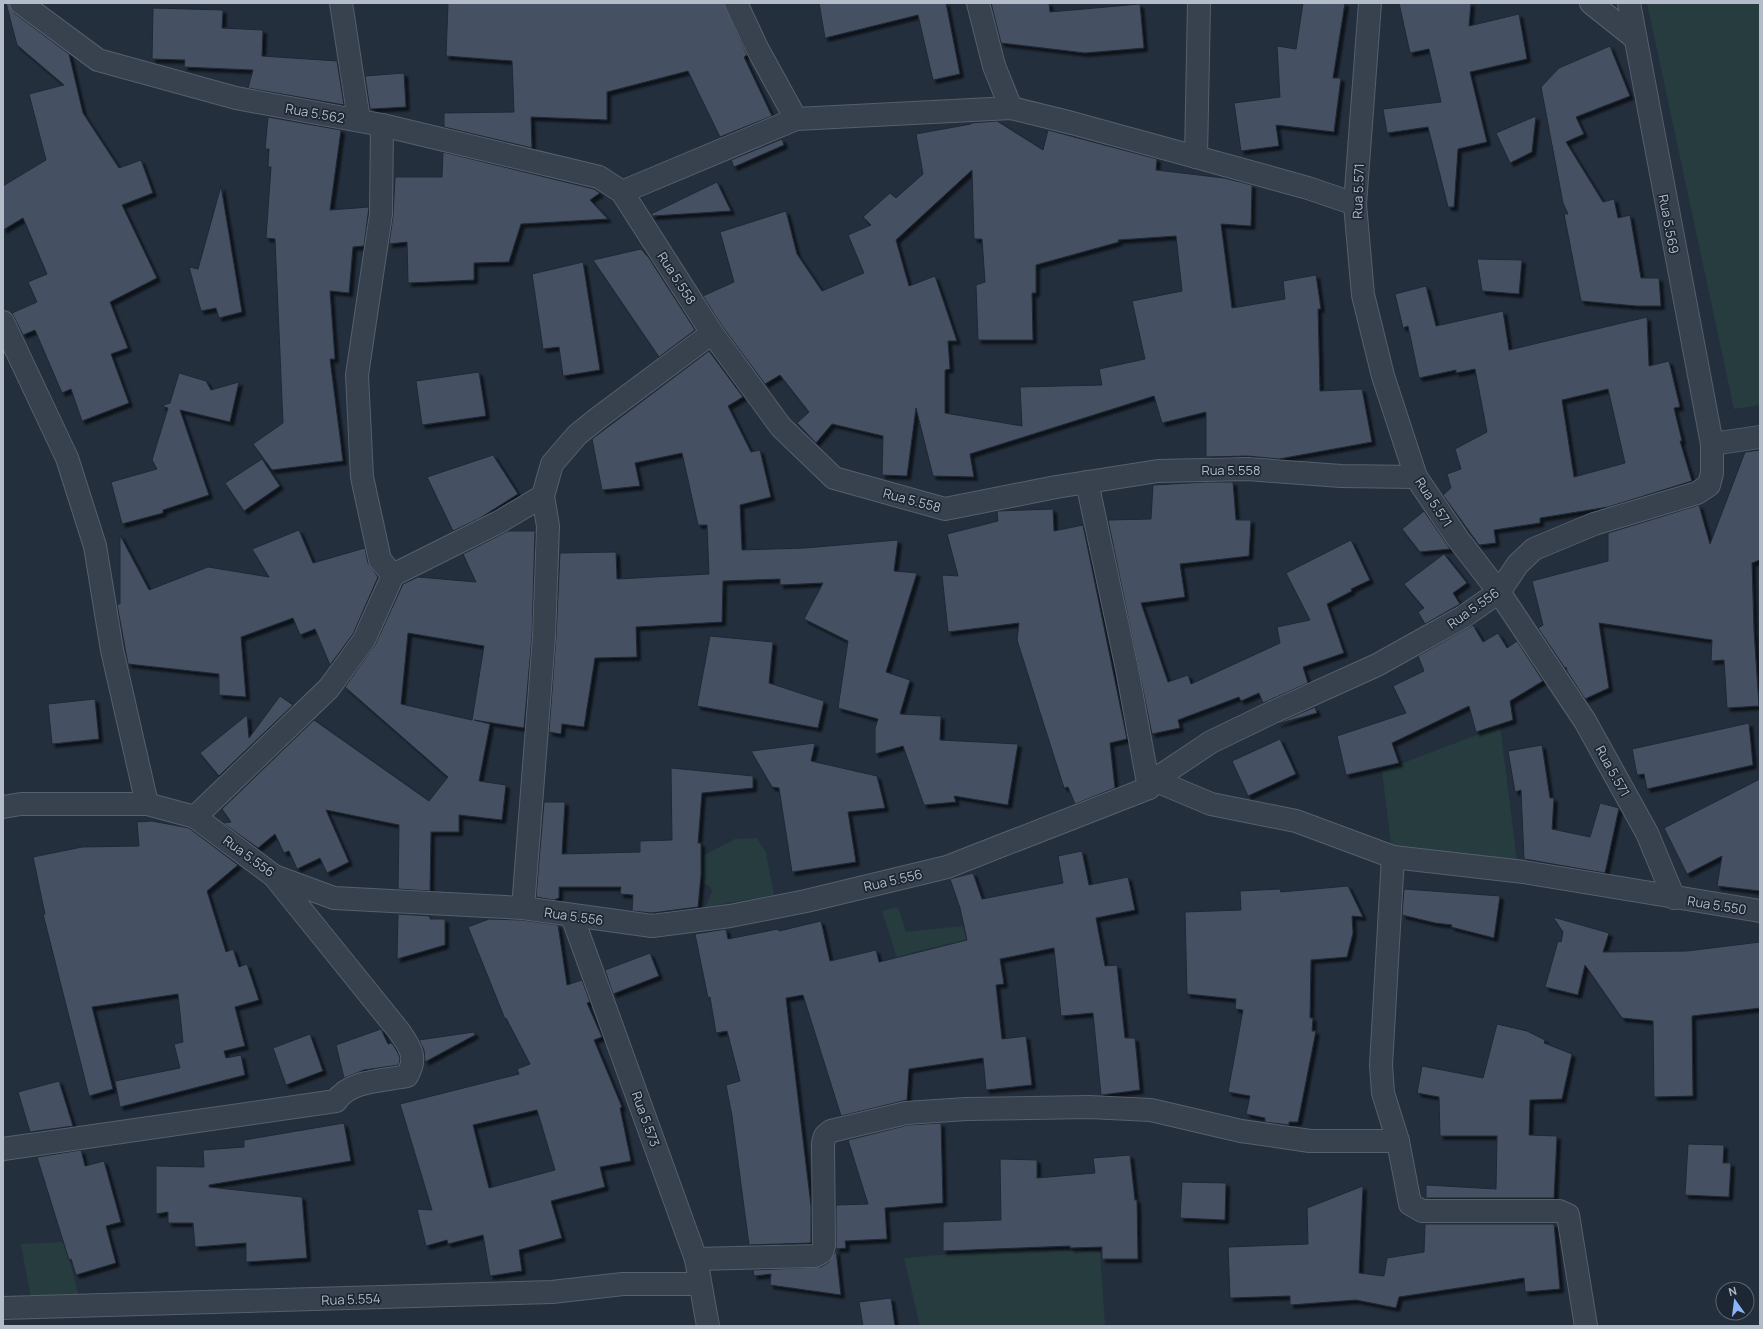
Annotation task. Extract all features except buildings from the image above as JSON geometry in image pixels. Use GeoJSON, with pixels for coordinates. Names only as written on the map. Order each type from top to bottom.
{"type":"FeatureCollection","features":[{"type":"Feature","properties":{"kind":"street","name":"Rua 5.562"},"geometry":{"type":"LineString","coordinates":[[21,3],[98,60],[236,98],[382,124],[600,177],[622,192]]}},
{"type":"Feature","properties":{"kind":"street"},"geometry":{"type":"LineString","coordinates":[[341,3],[359,120]]}},
{"type":"Feature","properties":{"kind":"street"},"geometry":{"type":"LineString","coordinates":[[736,3],[757,48],[796,119]]}},
{"type":"Feature","properties":{"kind":"street"},"geometry":{"type":"LineString","coordinates":[[978,3],[994,66],[1011,108]]}},
{"type":"Feature","properties":{"kind":"street"},"geometry":{"type":"LineString","coordinates":[[1196,157],[1199,3]]}},
{"type":"Feature","properties":{"kind":"street","name":"Rua 5.571"},"geometry":{"type":"LineString","coordinates":[[1370,3],[1355,204],[1364,295],[1383,376],[1416,478],[1458,539],[1499,592],[1586,721],[1646,833],[1674,898]]}},
{"type":"Feature","properties":{"kind":"street"},"geometry":{"type":"LineString","coordinates":[[1591,3],[1635,38]]}},
{"type":"Feature","properties":{"kind":"street","name":"Rua 5.569"},"geometry":{"type":"LineString","coordinates":[[1629,3],[1712,444]]}},
{"type":"Feature","properties":{"kind":"street"},"geometry":{"type":"LineString","coordinates":[[622,192],[796,119],[1011,108],[1072,123],[1308,188],[1355,204]]}},
{"type":"Feature","properties":{"kind":"street"},"geometry":{"type":"LineString","coordinates":[[382,124],[381,214],[357,375],[362,478],[380,560],[392,575]]}},
{"type":"Feature","properties":{"kind":"street","name":"Rua 5.558"},"geometry":{"type":"LineString","coordinates":[[622,192],[712,333],[781,427],[834,478],[945,509],[1087,482],[1158,471],[1247,469],[1341,476],[1416,478]]}},
{"type":"Feature","properties":{"kind":"street"},"geometry":{"type":"LineString","coordinates":[[3,322],[67,458],[95,546],[112,650],[147,804]]}},
{"type":"Feature","properties":{"kind":"street"},"geometry":{"type":"LineString","coordinates":[[523,908],[544,637],[548,526],[543,496],[552,464],[577,435],[712,333]]}},
{"type":"Feature","properties":{"kind":"street"},"geometry":{"type":"LineString","coordinates":[[1712,444],[1760,436]]}},
{"type":"Feature","properties":{"kind":"street","name":"Rua 5.556"},"geometry":{"type":"LineString","coordinates":[[3,807],[21,804],[147,804],[195,817],[274,876],[334,898],[523,908],[652,926],[730,916],[806,901],[947,867],[1152,784],[1211,742],[1384,662],[1463,617],[1499,592],[1518,564],[1534,549],[1594,524],[1697,492],[1709,485],[1712,473],[1712,444]]}},
{"type":"Feature","properties":{"kind":"street"},"geometry":{"type":"LineString","coordinates":[[1087,482],[1152,784]]}},
{"type":"Feature","properties":{"kind":"street"},"geometry":{"type":"LineString","coordinates":[[195,817],[329,688],[364,640],[392,575],[499,522],[543,496]]}},
{"type":"Feature","properties":{"kind":"street","name":"Rua 5.550"},"geometry":{"type":"LineString","coordinates":[[1152,784],[1211,804],[1296,821],[1393,857],[1524,872],[1760,912]]}},
{"type":"Feature","properties":{"kind":"street"},"geometry":{"type":"LineString","coordinates":[[1393,857],[1381,1065],[1383,1093],[1398,1141],[1410,1204],[1422,1211],[1559,1211],[1568,1215],[1586,1326]]}},
{"type":"Feature","properties":{"kind":"street"},"geometry":{"type":"LineString","coordinates":[[3,1149],[336,1101],[340,1095],[350,1088],[362,1083],[407,1076],[413,1066],[411,1048],[399,1031],[274,876]]}},
{"type":"Feature","properties":{"kind":"street","name":"Rua 5.573"},"geometry":{"type":"LineString","coordinates":[[572,916],[696,1259],[699,1284],[708,1326]]}},
{"type":"Feature","properties":{"kind":"street"},"geometry":{"type":"LineString","coordinates":[[696,1259],[815,1256],[822,1252],[824,1245],[823,1144],[825,1136],[831,1131],[906,1113],[1089,1107],[1151,1110],[1242,1131],[1310,1141],[1398,1141]]}},
{"type":"Feature","properties":{"kind":"street","name":"Rua 5.554"},"geometry":{"type":"LineString","coordinates":[[3,1308],[552,1292],[623,1284],[699,1284]]}},
{"type":"Feature","properties":{"kind":"green space"},"geometry":{"type":"Polygon","coordinates":[[[1647,3],[1760,3],[1760,405],[1734,409],[1647,3]]]}},
{"type":"Feature","properties":{"kind":"green space"},"geometry":{"type":"Polygon","coordinates":[[[1500,726],[1517,861],[1413,853],[1391,844],[1382,771],[1500,726]]]}},
{"type":"Feature","properties":{"kind":"green space"},"geometry":{"type":"Polygon","coordinates":[[[757,838],[766,853],[774,895],[705,907],[712,892],[710,886],[702,883],[704,855],[735,839],[757,838]]]}},
{"type":"Feature","properties":{"kind":"green space"},"geometry":{"type":"Polygon","coordinates":[[[898,907],[906,932],[963,926],[978,989],[959,998],[946,945],[911,953],[916,974],[897,958],[882,911],[898,907]]]}},
{"type":"Feature","properties":{"kind":"green space"},"geometry":{"type":"Polygon","coordinates":[[[63,1242],[70,1260],[78,1295],[31,1299],[21,1244],[63,1242]]]}},
{"type":"Feature","properties":{"kind":"green space"},"geometry":{"type":"Polygon","coordinates":[[[1007,1249],[1100,1251],[1105,1326],[920,1326],[904,1258],[1007,1249]]]}}]}
